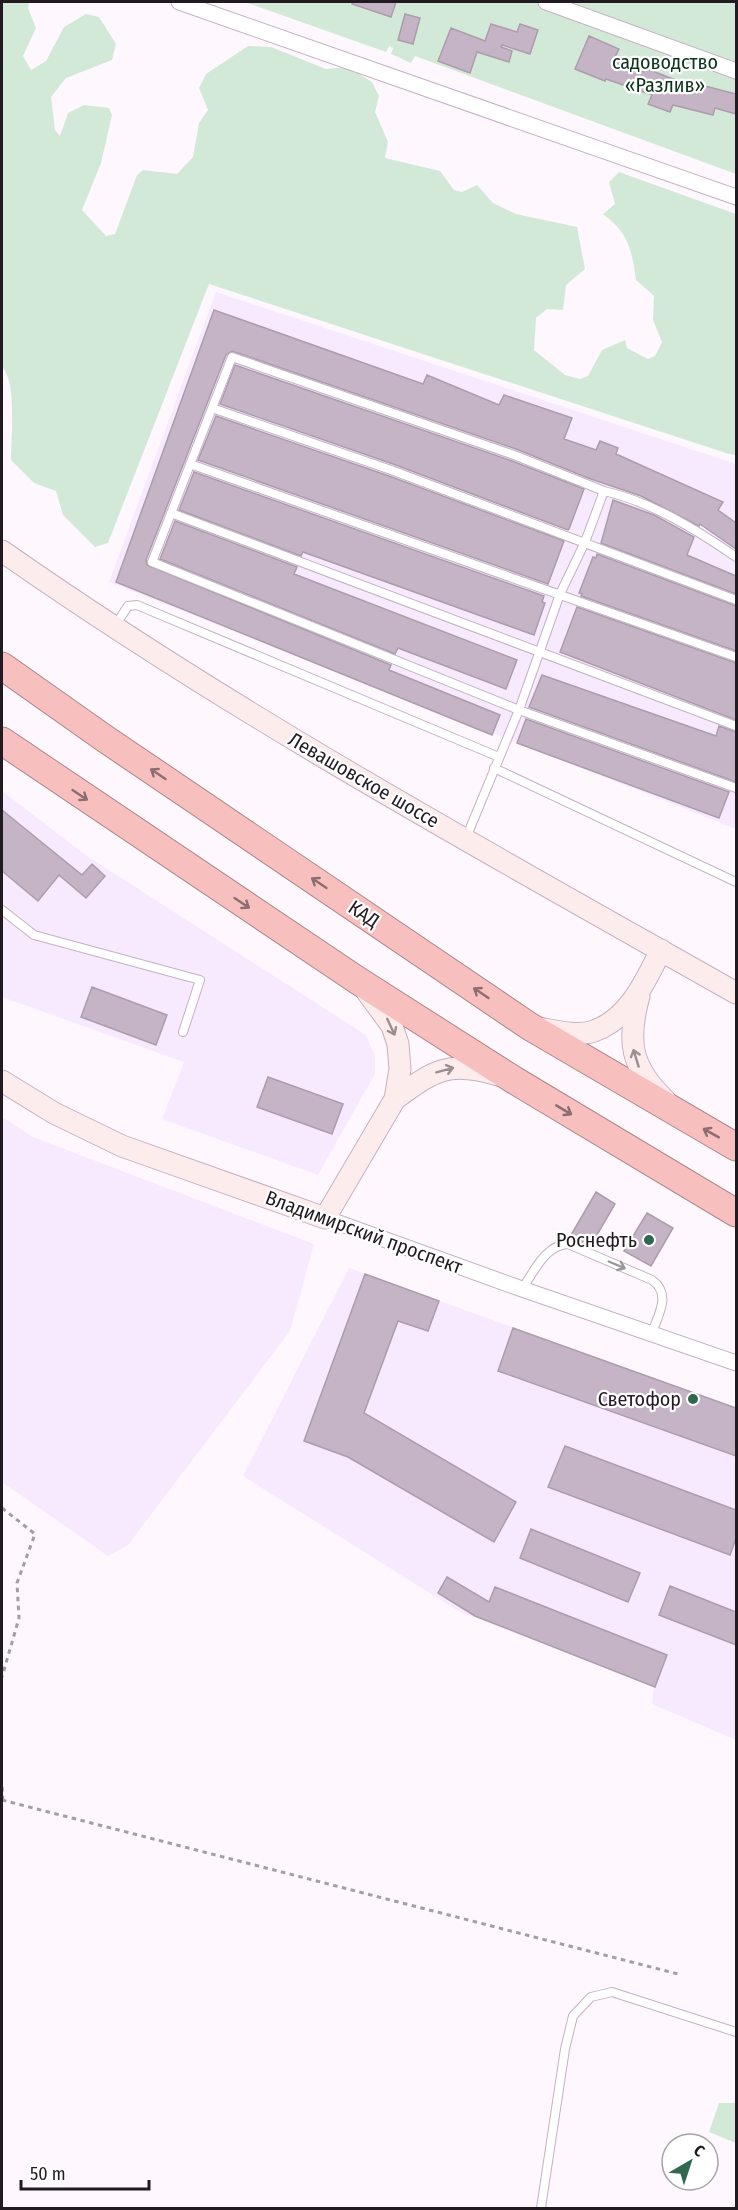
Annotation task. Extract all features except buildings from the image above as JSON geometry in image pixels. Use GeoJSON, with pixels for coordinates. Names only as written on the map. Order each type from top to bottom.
{"type":"FeatureCollection","features":[{"type":"Feature","properties":{"kind":"highway","name":"КАД"},"geometry":{"type":"LineString","coordinates":[[2,666],[123,751],[529,1026],[736,1147]]}},
{"type":"Feature","properties":{"kind":"highway"},"geometry":{"type":"LineString","coordinates":[[2,741],[357,980],[514,1080],[736,1212]]}},
{"type":"Feature","properties":{"kind":"main road","name":"Левашовское шоссе"},"geometry":{"type":"LineString","coordinates":[[2,551],[162,659],[313,752],[736,993]]}},
{"type":"Feature","properties":{"kind":"main road"},"geometry":{"type":"LineString","coordinates":[[529,1026],[578,1034],[594,1031],[608,1024],[623,1011],[641,989],[662,950]]}},
{"type":"Feature","properties":{"kind":"main road"},"geometry":{"type":"LineString","coordinates":[[325,1218],[394,1099],[400,1069],[398,1044],[392,1026],[357,980]]}},
{"type":"Feature","properties":{"kind":"main road"},"geometry":{"type":"LineString","coordinates":[[641,989],[634,1016],[632,1036],[634,1053],[640,1070],[650,1086],[686,1119]]}},
{"type":"Feature","properties":{"kind":"main road"},"geometry":{"type":"LineString","coordinates":[[394,1099],[439,1070],[456,1067],[474,1068],[514,1080]]}},
{"type":"Feature","properties":{"kind":"main road","name":"Владимирский проспект"},"geometry":{"type":"LineString","coordinates":[[2,1081],[54,1113],[122,1146],[325,1218]]}},
{"type":"Feature","properties":{"kind":"street"},"geometry":{"type":"LineString","coordinates":[[179,2],[736,197]]}},
{"type":"Feature","properties":{"kind":"street"},"geometry":{"type":"LineString","coordinates":[[546,2],[736,71]]}},
{"type":"Feature","properties":{"kind":"street","name":"Владимирский проспект"},"geometry":{"type":"LineString","coordinates":[[325,1218],[736,1363]]}},
{"type":"Feature","properties":{"kind":"lane"},"geometry":{"type":"LineString","coordinates":[[736,557],[679,522],[630,497],[604,491],[514,455],[232,357],[152,562],[519,711],[736,788]]}},
{"type":"Feature","properties":{"kind":"lane"},"geometry":{"type":"LineString","coordinates":[[212,408],[401,474],[736,600]]}},
{"type":"Feature","properties":{"kind":"lane"},"geometry":{"type":"LineString","coordinates":[[190,464],[736,657]]}},
{"type":"Feature","properties":{"kind":"lane"},"geometry":{"type":"LineString","coordinates":[[465,839],[519,711],[560,594],[585,542],[604,491]]}},
{"type":"Feature","properties":{"kind":"lane"},"geometry":{"type":"LineString","coordinates":[[171,513],[736,726]]}},
{"type":"Feature","properties":{"kind":"lane"},"geometry":{"type":"LineString","coordinates":[[114,627],[128,606],[137,605],[499,757]]}},
{"type":"Feature","properties":{"kind":"lane"},"geometry":{"type":"LineString","coordinates":[[494,768],[736,882]]}},
{"type":"Feature","properties":{"kind":"lane"},"geometry":{"type":"LineString","coordinates":[[2,910],[34,935],[200,980],[183,1032]]}},
{"type":"Feature","properties":{"kind":"lane"},"geometry":{"type":"LineString","coordinates":[[522,1289],[547,1253],[560,1244],[568,1244],[659,1285],[664,1293],[663,1301],[652,1333]]}},
{"type":"Feature","properties":{"kind":"lane"},"geometry":{"type":"LineString","coordinates":[[541,2208],[573,2016],[591,1997],[612,1992],[736,2032]]}},
{"type":"Feature","properties":{"kind":"path"},"geometry":{"type":"LineString","coordinates":[[2,1508],[35,1534],[17,1583],[19,1618],[2,1677]]}},
{"type":"Feature","properties":{"kind":"path"},"geometry":{"type":"LineString","coordinates":[[2,1787],[2,1801],[678,1974]]}},
{"type":"Feature","properties":{"kind":"shaded area"},"geometry":{"type":"Polygon","coordinates":[[[216,292],[736,464],[736,829],[109,582],[216,292]]]}},
{"type":"Feature","properties":{"kind":"shaded area"},"geometry":{"type":"Polygon","coordinates":[[[2,791],[87,856],[366,1035],[375,1056],[375,1074],[318,1175],[162,1119],[184,1062],[2,997],[2,791]]]}},
{"type":"Feature","properties":{"kind":"shaded area"},"geometry":{"type":"Polygon","coordinates":[[[2,1117],[33,1137],[314,1244],[290,1331],[128,1545],[108,1556],[2,1482],[2,1117]]]}},
{"type":"Feature","properties":{"kind":"shaded area"},"geometry":{"type":"Polygon","coordinates":[[[349,1268],[736,1408],[736,1740],[652,1704],[654,1687],[460,1612],[243,1476],[349,1268]]]}},
{"type":"Feature","properties":{"kind":"green space"},"geometry":{"type":"Polygon","coordinates":[[[2,2],[29,2],[28,8],[36,28],[23,56],[31,70],[46,61],[64,27],[86,14],[99,17],[116,44],[112,60],[66,78],[51,97],[55,130],[60,136],[68,113],[84,105],[109,108],[112,115],[101,163],[82,210],[106,236],[115,234],[137,175],[143,170],[177,174],[193,157],[199,123],[208,110],[199,88],[206,74],[248,46],[271,47],[326,69],[348,67],[372,82],[379,96],[375,112],[388,142],[385,158],[440,171],[454,190],[462,192],[477,185],[493,203],[516,214],[577,227],[585,269],[566,285],[563,310],[547,309],[536,318],[534,350],[565,375],[580,379],[588,376],[602,350],[625,340],[627,348],[648,359],[655,356],[662,342],[653,320],[654,296],[636,280],[628,243],[619,228],[603,214],[615,204],[609,182],[619,172],[736,214],[736,455],[209,284],[108,543],[95,547],[63,515],[56,491],[34,483],[11,460],[10,384],[2,367],[2,2]]]}},
{"type":"Feature","properties":{"kind":"green space","name":"садоводство «Разлив»"},"geometry":{"type":"Polygon","coordinates":[[[245,2],[736,2],[736,174],[415,56],[411,63],[391,54],[393,48],[389,46],[386,52],[245,2]]]}},
{"type":"Feature","properties":{"kind":"green space"},"geometry":{"type":"Polygon","coordinates":[[[719,2103],[736,2103],[736,2143],[720,2136],[720,2132],[709,2132],[719,2103]]]}},
{"type":"Feature","properties":{"kind":"place","name":"Роснефть"},"geometry":{"type":"Point","coordinates":[649,1240]}},
{"type":"Feature","properties":{"kind":"place","name":"Светофор"},"geometry":{"type":"Point","coordinates":[693,1399]}}]}
